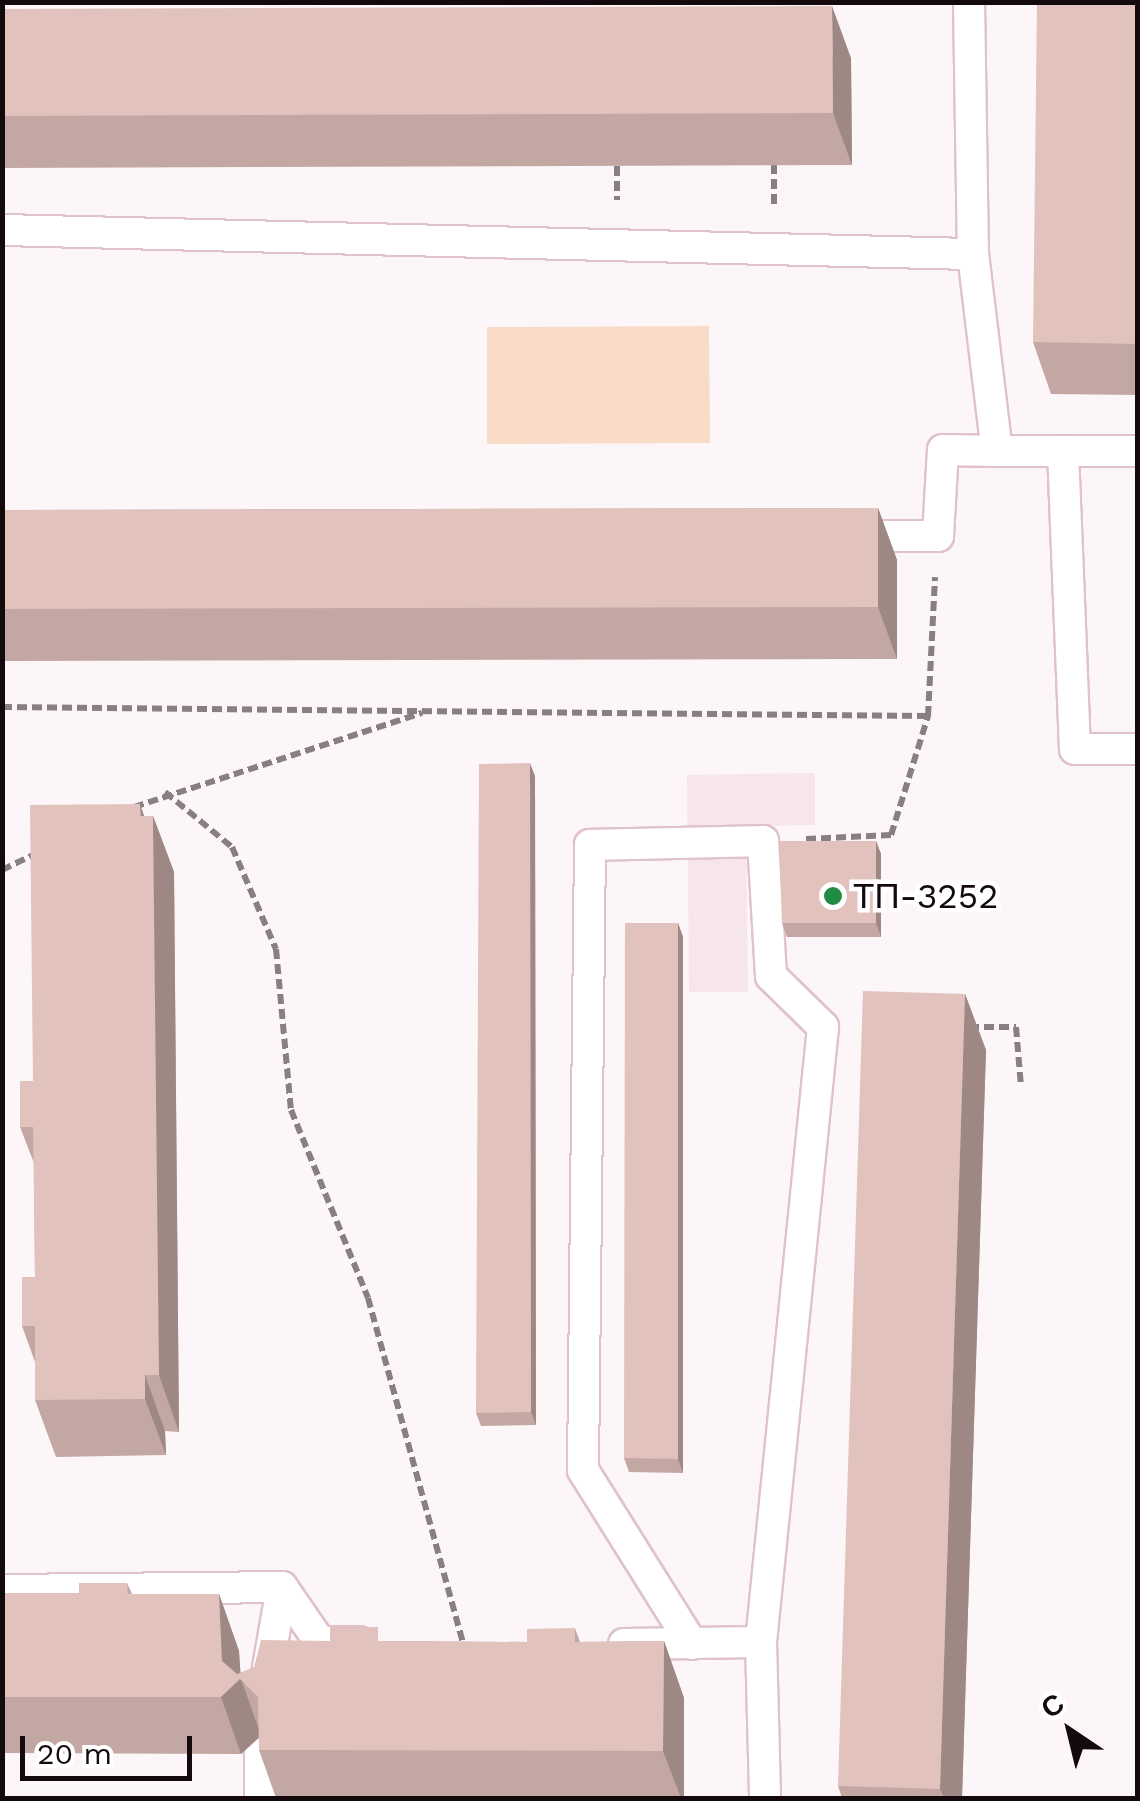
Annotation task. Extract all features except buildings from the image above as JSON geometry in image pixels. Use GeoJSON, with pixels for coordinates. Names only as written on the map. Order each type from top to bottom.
{"type":"FeatureCollection","features":[{"type":"Feature","properties":{"kind":"lane"},"geometry":{"type":"LineString","coordinates":[[968,2],[973,254],[997,450]]}},
{"type":"Feature","properties":{"kind":"lane"},"geometry":{"type":"LineString","coordinates":[[2,230],[973,254]]}},
{"type":"Feature","properties":{"kind":"lane"},"geometry":{"type":"LineString","coordinates":[[818,536],[938,536],[943,450],[1138,451]]}},
{"type":"Feature","properties":{"kind":"lane"},"geometry":{"type":"LineString","coordinates":[[1063,451],[1074,749],[1138,748]]}},
{"type":"Feature","properties":{"kind":"lane"},"geometry":{"type":"LineString","coordinates":[[692,1644],[583,1470],[590,845],[763,840],[771,976],[823,1026],[762,1642],[765,1798]]}},
{"type":"Feature","properties":{"kind":"lane"},"geometry":{"type":"LineString","coordinates":[[2,1590],[282,1587]]}},
{"type":"Feature","properties":{"kind":"lane"},"geometry":{"type":"LineString","coordinates":[[282,1587],[320,1642],[392,1642]]}},
{"type":"Feature","properties":{"kind":"lane"},"geometry":{"type":"LineString","coordinates":[[260,1712],[282,1587]]}},
{"type":"Feature","properties":{"kind":"lane"},"geometry":{"type":"LineString","coordinates":[[597,1644],[762,1642]]}},
{"type":"Feature","properties":{"kind":"lane"},"geometry":{"type":"LineString","coordinates":[[260,1754],[260,1798]]}},
{"type":"Feature","properties":{"kind":"path"},"geometry":{"type":"LineString","coordinates":[[774,165],[774,205]]}},
{"type":"Feature","properties":{"kind":"path"},"geometry":{"type":"LineString","coordinates":[[617,166],[617,204]]}},
{"type":"Feature","properties":{"kind":"path"},"geometry":{"type":"LineString","coordinates":[[763,840],[890,835],[928,716],[938,536]]}},
{"type":"Feature","properties":{"kind":"path"},"geometry":{"type":"LineString","coordinates":[[2,707],[928,716]]}},
{"type":"Feature","properties":{"kind":"path"},"geometry":{"type":"LineString","coordinates":[[116,815],[165,792],[429,711]]}},
{"type":"Feature","properties":{"kind":"path"},"geometry":{"type":"LineString","coordinates":[[165,792],[232,847],[276,949],[291,1110],[368,1298],[463,1643]]}},
{"type":"Feature","properties":{"kind":"path"},"geometry":{"type":"LineString","coordinates":[[2,870],[51,846]]}},
{"type":"Feature","properties":{"kind":"path"},"geometry":{"type":"LineString","coordinates":[[958,1027],[1016,1027],[1021,1087]]}},
{"type":"Feature","properties":{"kind":"shaded area"},"geometry":{"type":"Polygon","coordinates":[[[709,326],[710,443],[487,444],[487,327],[709,326]]]}},
{"type":"Feature","properties":{"kind":"shaded area"},"geometry":{"type":"Polygon","coordinates":[[[815,773],[815,825],[746,826],[748,992],[689,992],[687,775],[815,773]]]}},
{"type":"Feature","properties":{"kind":"place","name":"ТП-3252"},"geometry":{"type":"Point","coordinates":[833,896]}}]}
